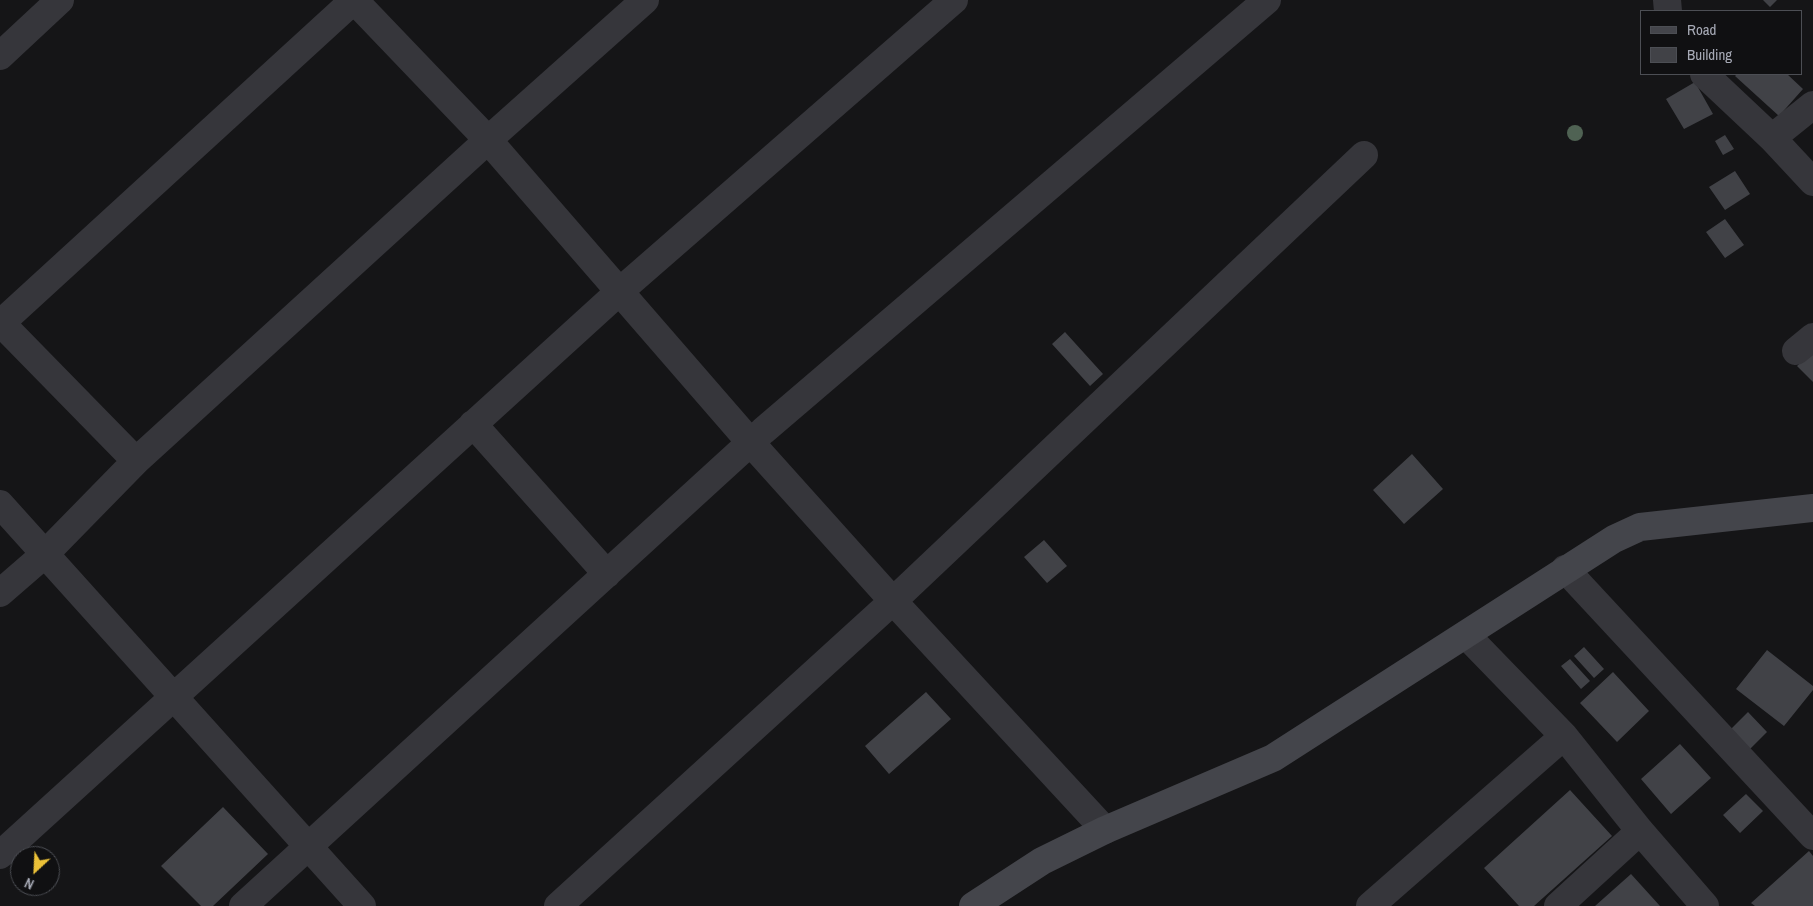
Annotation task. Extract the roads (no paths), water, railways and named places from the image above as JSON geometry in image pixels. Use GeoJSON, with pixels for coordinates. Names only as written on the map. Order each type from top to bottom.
{"type":"FeatureCollection","features":[{"type":"Feature","properties":{"kind":"main road"},"geometry":{"type":"LineString","coordinates":[[973,906],[1042,861],[1105,830],[1273,758],[1614,539],[1640,527],[1813,508]]}},
{"type":"Feature","properties":{"kind":"street"},"geometry":{"type":"LineString","coordinates":[[0,56],[60,0]]}},
{"type":"Feature","properties":{"kind":"street"},"geometry":{"type":"LineString","coordinates":[[136,461],[0,322],[354,0],[488,140],[751,443],[893,601],[1105,830]]}},
{"type":"Feature","properties":{"kind":"street"},"geometry":{"type":"LineString","coordinates":[[0,593],[44,554],[136,461],[488,140],[645,0]]}},
{"type":"Feature","properties":{"kind":"street"},"geometry":{"type":"LineString","coordinates":[[0,855],[620,291],[954,0]]}},
{"type":"Feature","properties":{"kind":"street"},"geometry":{"type":"LineString","coordinates":[[243,906],[751,443],[1267,0]]}},
{"type":"Feature","properties":{"kind":"street"},"geometry":{"type":"LineString","coordinates":[[1705,75],[1772,138],[1813,182]]}},
{"type":"Feature","properties":{"kind":"street"},"geometry":{"type":"LineString","coordinates":[[1772,138],[1813,105]]}},
{"type":"Feature","properties":{"kind":"street"},"geometry":{"type":"LineString","coordinates":[[558,906],[893,601],[1364,155]]}},
{"type":"Feature","properties":{"kind":"street"},"geometry":{"type":"LineString","coordinates":[[473,424],[607,574]]}},
{"type":"Feature","properties":{"kind":"street"},"geometry":{"type":"LineString","coordinates":[[0,504],[362,906]]}},
{"type":"Feature","properties":{"kind":"street"},"geometry":{"type":"LineString","coordinates":[[1565,569],[1813,836]]}},
{"type":"Feature","properties":{"kind":"street"},"geometry":{"type":"LineString","coordinates":[[1466,634],[1564,736],[1640,831],[1705,906]]}},
{"type":"Feature","properties":{"kind":"street"},"geometry":{"type":"LineString","coordinates":[[1370,906],[1564,736]]}},
{"type":"Feature","properties":{"kind":"street"},"geometry":{"type":"LineString","coordinates":[[1558,906],[1640,831]]}}]}
